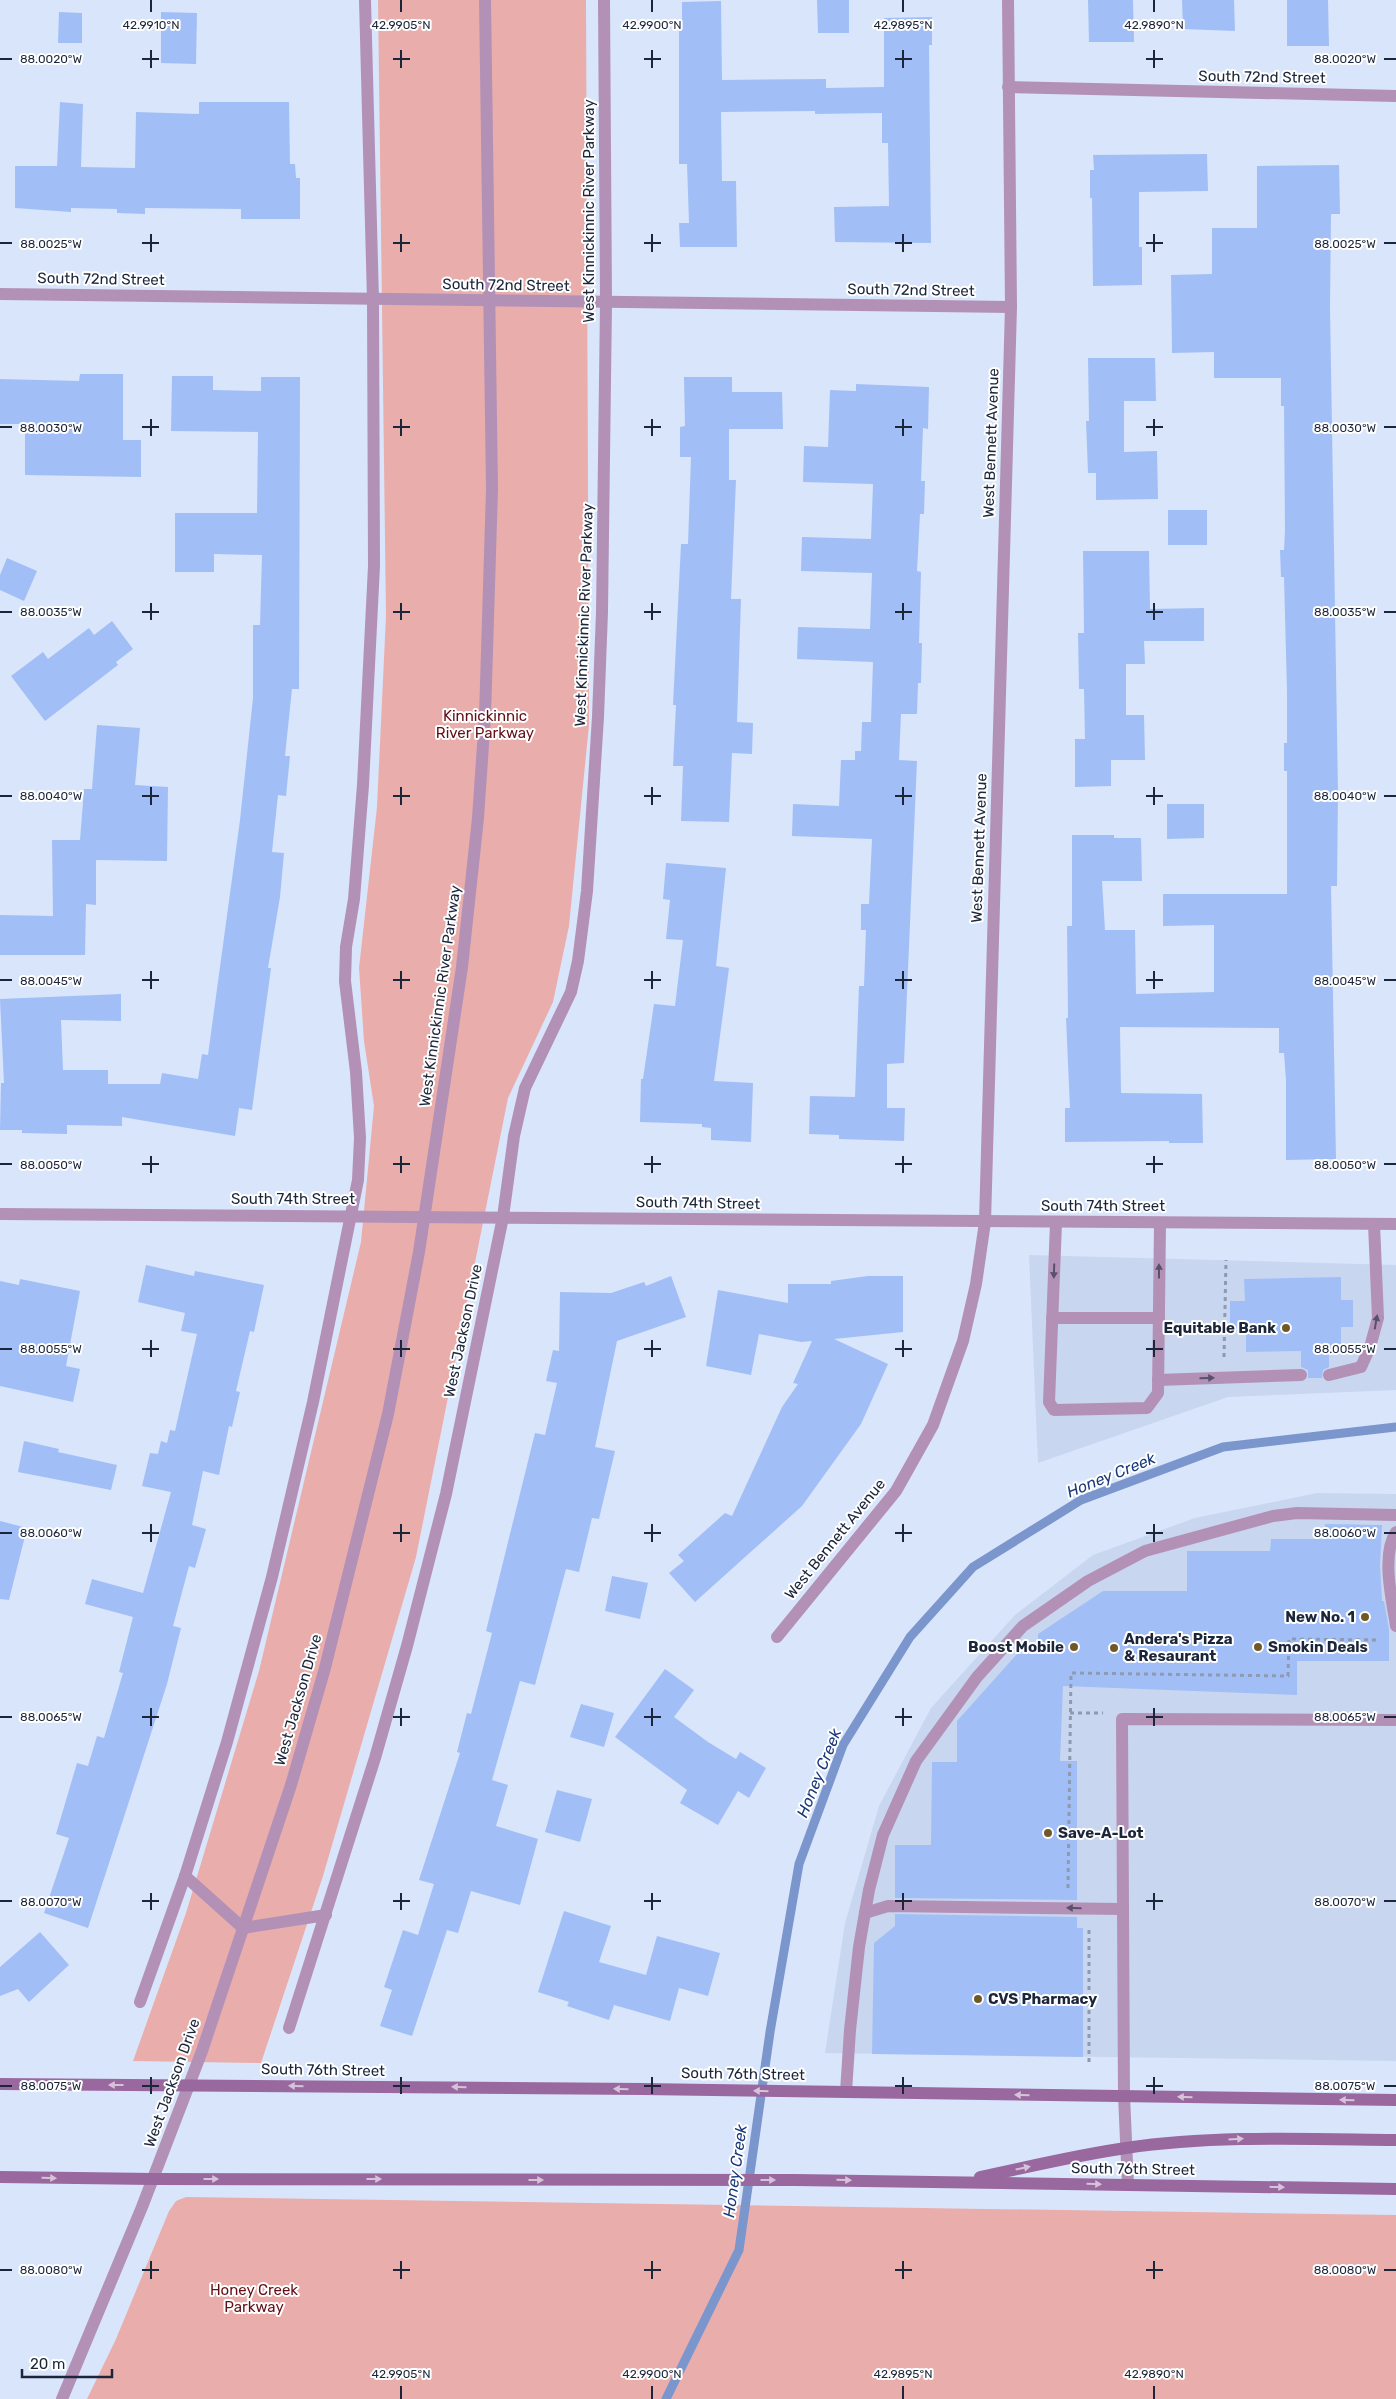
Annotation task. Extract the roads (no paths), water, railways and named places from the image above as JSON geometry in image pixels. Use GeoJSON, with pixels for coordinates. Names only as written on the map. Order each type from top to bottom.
{"type":"FeatureCollection","features":[{"type":"Feature","properties":{"kind":"main road","name":"South 76th Street"},"geometry":{"type":"LineString","coordinates":[[0,2084],[705,2090],[1396,2100]]}},
{"type":"Feature","properties":{"kind":"main road"},"geometry":{"type":"LineString","coordinates":[[958,2182],[1127,2148],[1243,2139],[1396,2140]]}},
{"type":"Feature","properties":{"kind":"main road","name":"South 76th Street"},"geometry":{"type":"LineString","coordinates":[[0,2177],[795,2180],[1396,2189]]}},
{"type":"Feature","properties":{"kind":"street"},"geometry":{"type":"LineString","coordinates":[[140,2002],[185,1876],[227,1742],[272,1577],[313,1402],[358,1180],[360,1138],[356,1072],[345,981],[346,947],[354,900],[363,785],[374,566],[373,300],[365,0]]}},
{"type":"Feature","properties":{"kind":"street","name":"West Kinnickinnic River Parkway"},"geometry":{"type":"LineString","coordinates":[[424,1216],[462,967],[478,818],[490,576],[492,480],[485,0]]}},
{"type":"Feature","properties":{"kind":"street","name":"West Kinnickinnic River Parkway"},"geometry":{"type":"LineString","coordinates":[[503,1217],[514,1136],[525,1088],[571,992],[578,961],[587,891],[598,718],[602,612],[606,302],[604,0]]}},
{"type":"Feature","properties":{"kind":"street","name":"West Bennett Avenue"},"geometry":{"type":"LineString","coordinates":[[777,1637],[896,1491],[934,1425],[963,1341],[976,1284],[985,1222],[1011,307],[1008,0]]}},
{"type":"Feature","properties":{"kind":"street","name":"South 72nd Street"},"geometry":{"type":"LineString","coordinates":[[1008,87],[1396,96]]}},
{"type":"Feature","properties":{"kind":"street","name":"South 72nd Street"},"geometry":{"type":"LineString","coordinates":[[0,294],[1011,307]]}},
{"type":"Feature","properties":{"kind":"street","name":"South 74th Street"},"geometry":{"type":"LineString","coordinates":[[0,1214],[350,1215],[1056,1223],[1396,1224]]}},
{"type":"Feature","properties":{"kind":"street","name":"West Jackson Drive"},"geometry":{"type":"LineString","coordinates":[[62,2399],[190,2085],[290,1784],[325,1668],[388,1414],[424,1216]]}},
{"type":"Feature","properties":{"kind":"street","name":"West Jackson Drive"},"geometry":{"type":"LineString","coordinates":[[289,2028],[375,1758],[412,1627],[446,1494],[503,1217]]}},
{"type":"Feature","properties":{"kind":"street"},"geometry":{"type":"LineString","coordinates":[[1056,1223],[1050,1402],[1054,1410],[1147,1408],[1158,1393],[1160,1223]]}},
{"type":"Feature","properties":{"kind":"street"},"geometry":{"type":"LineString","coordinates":[[1329,1375],[1361,1367],[1370,1347],[1378,1318],[1374,1224]]}},
{"type":"Feature","properties":{"kind":"street"},"geometry":{"type":"LineString","coordinates":[[1052,1318],[1159,1318]]}},
{"type":"Feature","properties":{"kind":"street"},"geometry":{"type":"LineString","coordinates":[[1158,1380],[1301,1375]]}},
{"type":"Feature","properties":{"kind":"street"},"geometry":{"type":"LineString","coordinates":[[846,2092],[852,2005],[865,1913],[883,1835],[916,1761],[977,1676],[1023,1626],[1088,1581],[1145,1551],[1273,1516],[1297,1513],[1396,1515]]}},
{"type":"Feature","properties":{"kind":"street"},"geometry":{"type":"LineString","coordinates":[[1396,1532],[1389,1545],[1390,1588],[1396,1626]]}},
{"type":"Feature","properties":{"kind":"street"},"geometry":{"type":"LineString","coordinates":[[1128,2185],[1124,2096],[1122,1719],[1396,1720]]}},
{"type":"Feature","properties":{"kind":"street"},"geometry":{"type":"LineString","coordinates":[[185,1876],[243,1928],[326,1915]]}},
{"type":"Feature","properties":{"kind":"street"},"geometry":{"type":"LineString","coordinates":[[865,1913],[888,1906],[1123,1909]]}},
{"type":"Feature","properties":{"kind":"waterway","name":"Honey Creek"},"geometry":{"type":"LineString","coordinates":[[666,2399],[739,2250],[770,2032],[799,1864],[843,1745],[910,1637],[973,1567],[1081,1500],[1223,1447],[1396,1427]]}},
{"type":"Feature","properties":{"kind":"place","name":"Equitable Bank"},"geometry":{"type":"Point","coordinates":[1286,1328]}},
{"type":"Feature","properties":{"kind":"place","name":"New No. 1"},"geometry":{"type":"Point","coordinates":[1365,1617]}},
{"type":"Feature","properties":{"kind":"place","name":"Boost Mobile"},"geometry":{"type":"Point","coordinates":[1074,1647]}},
{"type":"Feature","properties":{"kind":"place","name":"Smokin Deals"},"geometry":{"type":"Point","coordinates":[1258,1647]}},
{"type":"Feature","properties":{"kind":"place","name":"Andera's Pizza & Resaurant"},"geometry":{"type":"Point","coordinates":[1114,1648]}},
{"type":"Feature","properties":{"kind":"place","name":"Save-A-Lot"},"geometry":{"type":"Point","coordinates":[1048,1833]}},
{"type":"Feature","properties":{"kind":"place","name":"CVS Pharmacy"},"geometry":{"type":"Point","coordinates":[978,1999]}},
{"type":"Feature","properties":{"kind":"park label","name":"Kinnickinnic River Parkway"},"geometry":{"type":"Point","coordinates":[485,724]}},
{"type":"Feature","properties":{"kind":"park label","name":"Honey Creek Parkway"},"geometry":{"type":"Point","coordinates":[254,2298]}}]}
